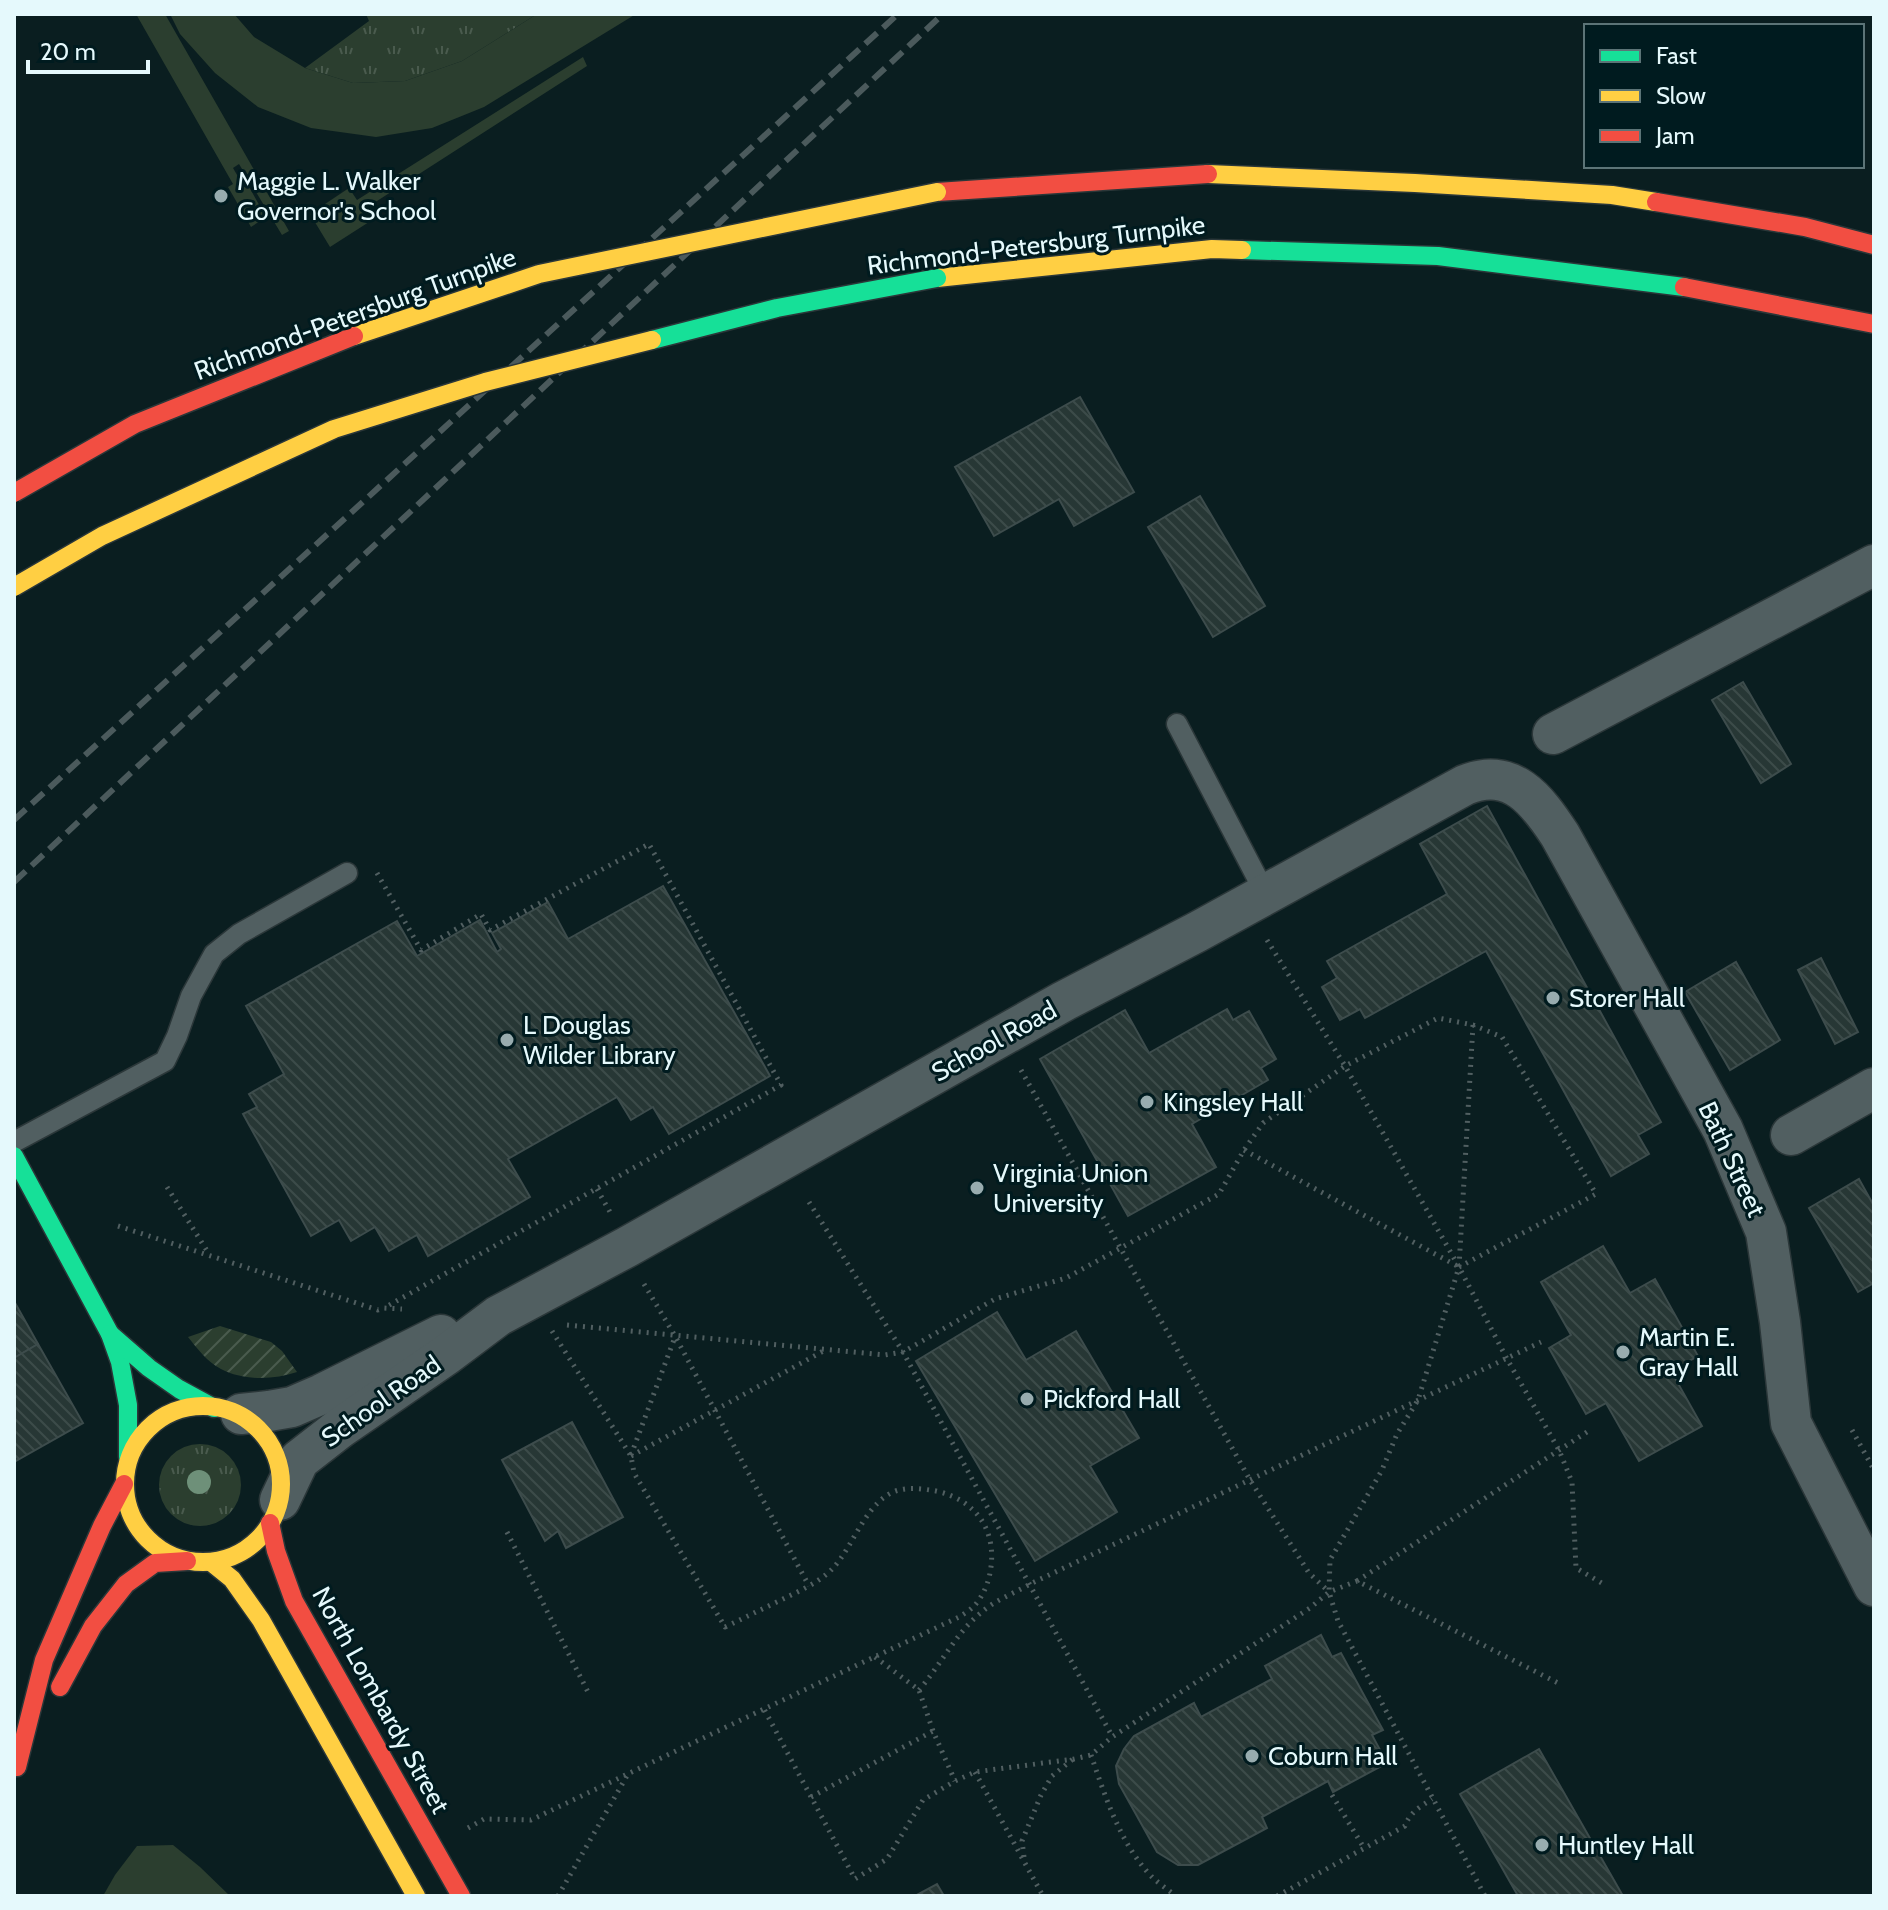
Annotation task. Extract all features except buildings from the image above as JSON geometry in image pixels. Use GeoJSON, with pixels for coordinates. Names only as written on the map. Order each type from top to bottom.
{"type":"FeatureCollection","features":[{"type":"Feature","properties":{"kind":"main road","name":"Richmond-Petersburg Turnpike"},"geometry":{"type":"LineString","coordinates":[[14,493],[135,424],[341,341],[539,274],[937,192],[1217,173],[1430,184],[1612,195],[1805,227],[1874,245]]}},
{"type":"Feature","properties":{"kind":"main road","name":"Richmond-Petersburg Turnpike"},"geometry":{"type":"LineString","coordinates":[[14,587],[102,536],[334,429],[485,382],[777,308],[937,278],[1212,249],[1438,256],[1691,288],[1874,324]]}},
{"type":"Feature","properties":{"kind":"main road"},"geometry":{"type":"LineString","coordinates":[[14,1156],[110,1334],[120,1362],[128,1405],[128,1457],[124,1484],[128,1511],[143,1535],[164,1552],[187,1561]]}},
{"type":"Feature","properties":{"kind":"main road"},"geometry":{"type":"LineString","coordinates":[[15,1769],[93,1626],[126,1584],[155,1563],[211,1562],[235,1555],[255,1542],[275,1512],[281,1475],[275,1452],[262,1431],[179,1389],[110,1334]]}},
{"type":"Feature","properties":{"kind":"main road"},"geometry":{"type":"LineString","coordinates":[[128,1457],[141,1434],[162,1416],[188,1406],[227,1411]]}},
{"type":"Feature","properties":{"kind":"main road"},"geometry":{"type":"LineString","coordinates":[[15,1769],[44,1660],[102,1526],[124,1484]]}},
{"type":"Feature","properties":{"kind":"main road","name":"North Lombardy Street"},"geometry":{"type":"LineString","coordinates":[[275,1512],[276,1551],[294,1601],[461,1896]]}},
{"type":"Feature","properties":{"kind":"main road"},"geometry":{"type":"LineString","coordinates":[[211,1562],[232,1579],[261,1620],[416,1896]]}},
{"type":"Feature","properties":{"kind":"street"},"geometry":{"type":"LineString","coordinates":[[1553,734],[1874,565]]}},
{"type":"Feature","properties":{"kind":"street","name":"School Road"},"geometry":{"type":"LineString","coordinates":[[275,1512],[299,1460],[498,1316],[627,1247],[1064,1001],[1197,932],[1263,912],[1465,785],[1494,779]]}},
{"type":"Feature","properties":{"kind":"street","name":"Bath Street"},"geometry":{"type":"LineString","coordinates":[[1494,779],[1508,782],[1532,798],[1560,835],[1723,1130],[1766,1232],[1791,1423],[1874,1586]]}},
{"type":"Feature","properties":{"kind":"street"},"geometry":{"type":"LineString","coordinates":[[1791,1135],[1874,1088]]}},
{"type":"Feature","properties":{"kind":"street","name":"School Road"},"geometry":{"type":"LineString","coordinates":[[227,1411],[269,1411],[292,1407],[438,1336],[498,1316]]}},
{"type":"Feature","properties":{"kind":"lane"},"geometry":{"type":"LineString","coordinates":[[1177,724],[1263,912]]}},
{"type":"Feature","properties":{"kind":"lane"},"geometry":{"type":"LineString","coordinates":[[14,1142],[165,1061],[191,996],[214,954],[239,934],[347,873]]}},
{"type":"Feature","properties":{"kind":"path"},"geometry":{"type":"LineString","coordinates":[[118,1226],[378,1310],[781,1085],[649,844],[490,930],[481,914],[421,950],[376,872],[347,873]]}},
{"type":"Feature","properties":{"kind":"path"},"geometry":{"type":"LineString","coordinates":[[1263,912],[1559,1450],[1572,1482],[1576,1568],[1605,1585]]}},
{"type":"Feature","properties":{"kind":"path"},"geometry":{"type":"LineString","coordinates":[[562,1325],[885,1355],[903,1352],[995,1299],[1066,1278],[1219,1194],[1263,1123],[1345,1066],[1438,1018],[1473,1025],[1502,1037],[1596,1194],[1459,1267]]}},
{"type":"Feature","properties":{"kind":"path"},"geometry":{"type":"LineString","coordinates":[[1473,1025],[1459,1267],[1418,1400],[1330,1560],[1329,1592],[1338,1621],[1485,1896]]}},
{"type":"Feature","properties":{"kind":"path"},"geometry":{"type":"LineString","coordinates":[[1019,1065],[1250,1480],[1309,1573],[1329,1592]]}},
{"type":"Feature","properties":{"kind":"path"},"geometry":{"type":"LineString","coordinates":[[1244,1150],[1459,1267]]}},
{"type":"Feature","properties":{"kind":"path"},"geometry":{"type":"LineString","coordinates":[[167,1187],[210,1255]]}},
{"type":"Feature","properties":{"kind":"path"},"geometry":{"type":"LineString","coordinates":[[809,1202],[903,1352],[1112,1737]]}},
{"type":"Feature","properties":{"kind":"path"},"geometry":{"type":"LineString","coordinates":[[644,1283],[809,1586]]}},
{"type":"Feature","properties":{"kind":"path"},"geometry":{"type":"LineString","coordinates":[[384,1308],[413,1310]]}},
{"type":"Feature","properties":{"kind":"path"},"geometry":{"type":"LineString","coordinates":[[461,1832],[484,1819],[531,1820],[959,1617],[974,1605],[989,1580],[992,1563],[987,1529],[964,1503],[947,1493],[922,1488],[897,1490],[864,1518],[848,1549],[830,1571],[809,1586],[725,1627],[634,1473],[631,1456],[547,1323]]}},
{"type":"Feature","properties":{"kind":"path"},"geometry":{"type":"LineString","coordinates":[[631,1456],[675,1336]]}},
{"type":"Feature","properties":{"kind":"path"},"geometry":{"type":"LineString","coordinates":[[919,1690],[982,1612],[1030,1584],[1541,1342]]}},
{"type":"Feature","properties":{"kind":"path"},"geometry":{"type":"LineString","coordinates":[[631,1456],[828,1349]]}},
{"type":"Feature","properties":{"kind":"path"},"geometry":{"type":"LineString","coordinates":[[1852,1430],[1874,1470]]}},
{"type":"Feature","properties":{"kind":"path"},"geometry":{"type":"LineString","coordinates":[[764,1709],[855,1879],[887,1859],[923,1800],[975,1772],[1091,1755],[1112,1737],[1310,1608],[1329,1592],[1357,1581],[1587,1432]]}},
{"type":"Feature","properties":{"kind":"path"},"geometry":{"type":"LineString","coordinates":[[987,1529],[996,1523]]}},
{"type":"Feature","properties":{"kind":"path"},"geometry":{"type":"LineString","coordinates":[[507,1532],[588,1692]]}},
{"type":"Feature","properties":{"kind":"path"},"geometry":{"type":"LineString","coordinates":[[1357,1581],[1558,1683]]}},
{"type":"Feature","properties":{"kind":"path"},"geometry":{"type":"LineString","coordinates":[[974,1605],[982,1612]]}},
{"type":"Feature","properties":{"kind":"path"},"geometry":{"type":"LineString","coordinates":[[875,1657],[919,1690],[955,1781]]}},
{"type":"Feature","properties":{"kind":"path"},"geometry":{"type":"LineString","coordinates":[[811,1797],[933,1731]]}},
{"type":"Feature","properties":{"kind":"path"},"geometry":{"type":"LineString","coordinates":[[1091,1755],[1106,1800],[1136,1858],[1152,1877],[1176,1896]]}},
{"type":"Feature","properties":{"kind":"path"},"geometry":{"type":"LineString","coordinates":[[1024,1859],[1022,1841],[1041,1795],[1052,1776],[1074,1759]]}},
{"type":"Feature","properties":{"kind":"path"},"geometry":{"type":"LineString","coordinates":[[975,1772],[1043,1896]]}},
{"type":"Feature","properties":{"kind":"path"},"geometry":{"type":"LineString","coordinates":[[558,1896],[628,1773]]}},
{"type":"Feature","properties":{"kind":"path"},"geometry":{"type":"LineString","coordinates":[[1332,1795],[1364,1848]]}},
{"type":"Feature","properties":{"kind":"path"},"geometry":{"type":"LineString","coordinates":[[1277,1896],[1405,1826],[1414,1811],[1432,1799]]}},
{"type":"Feature","properties":{"kind":"green space"},"geometry":{"type":"Polygon","coordinates":[[[136,14],[165,14],[289,231],[282,235],[239,164],[233,168],[240,180],[244,178],[266,217],[251,227],[228,187],[233,184],[136,14]]]}},
{"type":"Feature","properties":{"kind":"green space"},"geometry":{"type":"Polygon","coordinates":[[[170,14],[234,14],[254,37],[305,68],[353,83],[405,81],[462,61],[537,14],[636,14],[484,107],[432,128],[376,137],[311,128],[258,107],[215,73],[180,34],[170,14]]]}},
{"type":"Feature","properties":{"kind":"green space"},"geometry":{"type":"Polygon","coordinates":[[[366,14],[537,14],[462,61],[405,81],[353,83],[305,68],[369,21],[366,14]]]}},
{"type":"Feature","properties":{"kind":"green space"},"geometry":{"type":"Polygon","coordinates":[[[583,57],[587,66],[363,210],[369,222],[330,247],[310,214],[349,188],[357,200],[583,57]]]}},
{"type":"Feature","properties":{"kind":"green space"},"geometry":{"type":"Polygon","coordinates":[[[220,1326],[271,1342],[282,1351],[297,1372],[278,1377],[249,1377],[216,1366],[188,1337],[220,1326]]]}},
{"type":"Feature","properties":{"kind":"green space"},"geometry":{"type":"Polygon","coordinates":[[[200,1444],[216,1447],[229,1456],[238,1469],[241,1485],[238,1501],[229,1514],[216,1523],[200,1526],[184,1523],[171,1514],[162,1501],[159,1485],[162,1469],[171,1456],[184,1447],[200,1444]]]}},
{"type":"Feature","properties":{"kind":"green space"},"geometry":{"type":"Polygon","coordinates":[[[173,1845],[230,1896],[103,1896],[137,1846],[173,1845]]]}},
{"type":"Feature","properties":{"kind":"railway"},"geometry":{"type":"LineString","coordinates":[[14,820],[898,14]]}},
{"type":"Feature","properties":{"kind":"railway"},"geometry":{"type":"LineString","coordinates":[[14,882],[943,14]]}},
{"type":"Feature","properties":{"kind":"traffic: fast"},"geometry":{"type":"LineString","coordinates":[[1242,250],[1438,256],[1684,287]]}},
{"type":"Feature","properties":{"kind":"traffic: fast"},"geometry":{"type":"LineString","coordinates":[[652,340],[777,308],[937,278]]}},
{"type":"Feature","properties":{"kind":"traffic: fast"},"geometry":{"type":"LineString","coordinates":[[14,1156],[110,1334],[120,1362],[128,1405],[128,1457]]}},
{"type":"Feature","properties":{"kind":"traffic: fast"},"geometry":{"type":"LineString","coordinates":[[110,1334],[149,1368],[214,1408]]}},
{"type":"Feature","properties":{"kind":"traffic: slow"},"geometry":{"type":"LineString","coordinates":[[1208,174],[1612,195],[1656,202]]}},
{"type":"Feature","properties":{"kind":"traffic: slow"},"geometry":{"type":"LineString","coordinates":[[354,336],[539,274],[937,192]]}},
{"type":"Feature","properties":{"kind":"traffic: slow"},"geometry":{"type":"LineString","coordinates":[[937,278],[1212,249],[1242,250]]}},
{"type":"Feature","properties":{"kind":"traffic: slow"},"geometry":{"type":"LineString","coordinates":[[14,587],[102,536],[334,429],[485,382],[652,340]]}},
{"type":"Feature","properties":{"kind":"traffic: slow"},"geometry":{"type":"LineString","coordinates":[[203,1406],[233,1412],[258,1429],[275,1454],[281,1484],[275,1514],[258,1539],[233,1556],[203,1562],[173,1556],[148,1539],[131,1514],[125,1484],[131,1454],[148,1429],[173,1412],[203,1406]]}},
{"type":"Feature","properties":{"kind":"traffic: slow"},"geometry":{"type":"LineString","coordinates":[[211,1562],[232,1579],[261,1620],[416,1896]]}},
{"type":"Feature","properties":{"kind":"traffic: jam"},"geometry":{"type":"LineString","coordinates":[[937,192],[1208,174]]}},
{"type":"Feature","properties":{"kind":"traffic: jam"},"geometry":{"type":"LineString","coordinates":[[1656,202],[1805,227],[1874,245]]}},
{"type":"Feature","properties":{"kind":"traffic: jam"},"geometry":{"type":"LineString","coordinates":[[1684,287],[1874,324]]}},
{"type":"Feature","properties":{"kind":"traffic: jam"},"geometry":{"type":"LineString","coordinates":[[14,493],[135,424],[354,336]]}},
{"type":"Feature","properties":{"kind":"traffic: jam"},"geometry":{"type":"LineString","coordinates":[[17,1767],[44,1660],[102,1526],[124,1484]]}},
{"type":"Feature","properties":{"kind":"traffic: jam"},"geometry":{"type":"LineString","coordinates":[[270,1523],[276,1551],[294,1601],[461,1896]]}},
{"type":"Feature","properties":{"kind":"traffic: jam"},"geometry":{"type":"LineString","coordinates":[[60,1687],[93,1626],[126,1584],[155,1563],[187,1561]]}},
{"type":"Feature","properties":{"kind":"place","name":"Maggie L. Walker Governor's School"},"geometry":{"type":"Point","coordinates":[221,196]}},
{"type":"Feature","properties":{"kind":"place","name":"Storer Hall"},"geometry":{"type":"Point","coordinates":[1553,998]}},
{"type":"Feature","properties":{"kind":"place","name":"L Douglas Wilder Library"},"geometry":{"type":"Point","coordinates":[507,1040]}},
{"type":"Feature","properties":{"kind":"place","name":"Kingsley Hall"},"geometry":{"type":"Point","coordinates":[1147,1102]}},
{"type":"Feature","properties":{"kind":"place","name":"Virginia Union University"},"geometry":{"type":"Point","coordinates":[977,1188]}},
{"type":"Feature","properties":{"kind":"place","name":"Martin E. Gray Hall"},"geometry":{"type":"Point","coordinates":[1623,1352]}},
{"type":"Feature","properties":{"kind":"place","name":"Pickford Hall"},"geometry":{"type":"Point","coordinates":[1027,1399]}},
{"type":"Feature","properties":{"kind":"place","name":"Coburn Hall"},"geometry":{"type":"Point","coordinates":[1252,1756]}},
{"type":"Feature","properties":{"kind":"place","name":"Huntley Hall"},"geometry":{"type":"Point","coordinates":[1542,1845]}}]}
